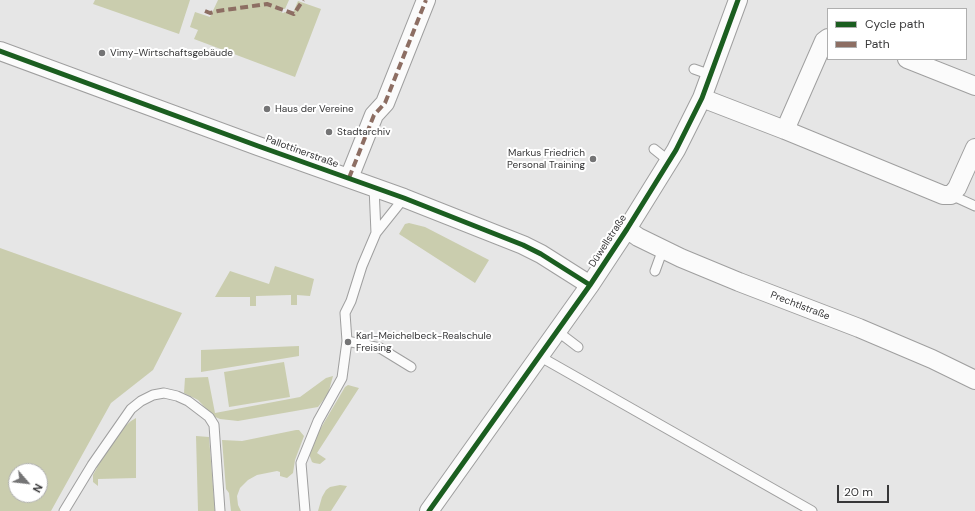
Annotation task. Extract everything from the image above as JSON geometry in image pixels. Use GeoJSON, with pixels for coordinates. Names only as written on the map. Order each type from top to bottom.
{"type":"FeatureCollection","features":[{"type":"Feature","properties":{"kind":"street"},"geometry":{"type":"LineString","coordinates":[[349,178],[374,116],[385,103],[426,0]]}},
{"type":"Feature","properties":{"kind":"street","name":"Düwellstraße"},"geometry":{"type":"LineString","coordinates":[[429,511],[556,331],[590,286],[669,161],[702,98],[738,0]]}},
{"type":"Feature","properties":{"kind":"street"},"geometry":{"type":"LineString","coordinates":[[785,130],[824,41],[827,39]]}},
{"type":"Feature","properties":{"kind":"street","name":"Pallottinerstraße"},"geometry":{"type":"LineString","coordinates":[[0,51],[374,186],[523,245],[541,254],[590,286]]}},
{"type":"Feature","properties":{"kind":"street"},"geometry":{"type":"LineString","coordinates":[[910,60],[975,86]]}},
{"type":"Feature","properties":{"kind":"street"},"geometry":{"type":"LineString","coordinates":[[702,98],[785,130],[943,195],[951,195],[957,188],[975,148]]}},
{"type":"Feature","properties":{"kind":"street","name":"Prechtlstraße"},"geometry":{"type":"LineString","coordinates":[[627,229],[638,237],[663,249],[738,282],[859,328],[925,356],[975,380]]}},
{"type":"Feature","properties":{"kind":"lane"},"geometry":{"type":"LineString","coordinates":[[694,69],[711,75]]}},
{"type":"Feature","properties":{"kind":"lane"},"geometry":{"type":"LineString","coordinates":[[654,149],[669,161]]}},
{"type":"Feature","properties":{"kind":"lane"},"geometry":{"type":"LineString","coordinates":[[374,186],[376,233]]}},
{"type":"Feature","properties":{"kind":"lane"},"geometry":{"type":"LineString","coordinates":[[951,195],[975,206]]}},
{"type":"Feature","properties":{"kind":"lane"},"geometry":{"type":"LineString","coordinates":[[305,511],[301,463],[318,421],[342,378],[347,341],[345,313],[351,301],[362,266],[376,233],[404,198]]}},
{"type":"Feature","properties":{"kind":"lane"},"geometry":{"type":"LineString","coordinates":[[655,272],[663,249]]}},
{"type":"Feature","properties":{"kind":"lane"},"geometry":{"type":"LineString","coordinates":[[556,331],[578,347]]}},
{"type":"Feature","properties":{"kind":"lane"},"geometry":{"type":"LineString","coordinates":[[347,341],[380,348],[411,367]]}},
{"type":"Feature","properties":{"kind":"lane"},"geometry":{"type":"LineString","coordinates":[[539,356],[812,511]]}},
{"type":"Feature","properties":{"kind":"lane"},"geometry":{"type":"LineString","coordinates":[[64,511],[92,465],[131,409],[153,394],[164,393],[177,396],[188,401],[209,417],[214,425],[220,511]]}},
{"type":"Feature","properties":{"kind":"green space"},"geometry":{"type":"Polygon","coordinates":[[[95,0],[190,0],[179,34],[93,4],[95,0]]]}},
{"type":"Feature","properties":{"kind":"green space"},"geometry":{"type":"Polygon","coordinates":[[[218,0],[289,0],[285,9],[279,7],[278,10],[292,15],[298,1],[321,9],[295,77],[194,39],[198,30],[190,27],[195,12],[210,17],[218,0]]]}},
{"type":"Feature","properties":{"kind":"green space"},"geometry":{"type":"Polygon","coordinates":[[[409,223],[425,227],[489,260],[475,283],[399,234],[405,224],[409,223]]]}},
{"type":"Feature","properties":{"kind":"green space"},"geometry":{"type":"Polygon","coordinates":[[[0,248],[182,313],[153,370],[111,403],[51,511],[0,511],[0,248]]]}},
{"type":"Feature","properties":{"kind":"green space"},"geometry":{"type":"Polygon","coordinates":[[[275,266],[314,279],[310,296],[297,295],[297,305],[291,305],[291,295],[256,296],[256,306],[250,306],[250,297],[215,297],[230,271],[269,284],[275,266]]]}},
{"type":"Feature","properties":{"kind":"green space"},"geometry":{"type":"Polygon","coordinates":[[[299,346],[299,356],[201,372],[201,350],[299,346]]]}},
{"type":"Feature","properties":{"kind":"green space"},"geometry":{"type":"Polygon","coordinates":[[[284,362],[290,397],[229,407],[224,372],[284,362]]]}},
{"type":"Feature","properties":{"kind":"green space"},"geometry":{"type":"Polygon","coordinates":[[[333,376],[328,394],[318,407],[238,421],[220,419],[213,416],[198,400],[184,393],[185,378],[208,377],[215,413],[300,397],[326,378],[333,376]]]}},
{"type":"Feature","properties":{"kind":"green space"},"geometry":{"type":"Polygon","coordinates":[[[348,385],[359,388],[317,453],[326,459],[320,464],[314,463],[312,462],[309,454],[312,443],[345,387],[348,385]]]}},
{"type":"Feature","properties":{"kind":"green space"},"geometry":{"type":"Polygon","coordinates":[[[136,418],[136,478],[98,479],[98,486],[93,482],[93,475],[105,453],[123,428],[136,418]]]}},
{"type":"Feature","properties":{"kind":"green space"},"geometry":{"type":"Polygon","coordinates":[[[299,430],[304,436],[295,460],[293,473],[287,478],[280,476],[280,472],[277,471],[257,475],[248,480],[240,488],[237,496],[238,505],[241,511],[231,511],[229,493],[226,489],[222,440],[242,441],[299,430]]]}},
{"type":"Feature","properties":{"kind":"green space"},"geometry":{"type":"Polygon","coordinates":[[[196,436],[209,437],[215,511],[198,511],[196,436]]]}},
{"type":"Feature","properties":{"kind":"green space"},"geometry":{"type":"Polygon","coordinates":[[[340,485],[347,486],[331,511],[318,511],[322,497],[326,490],[330,487],[340,485]]]}},
{"type":"Feature","properties":{"kind":"marked path"},"geometry":{"type":"LineString","coordinates":[[205,11],[210,13],[267,4],[294,14],[303,0]]}},
{"type":"Feature","properties":{"kind":"marked path"},"geometry":{"type":"LineString","coordinates":[[349,178],[374,115],[385,103],[426,0]]}},
{"type":"Feature","properties":{"kind":"cycle path"},"geometry":{"type":"LineString","coordinates":[[429,511],[590,285],[676,150],[702,98],[738,0]]}},
{"type":"Feature","properties":{"kind":"cycle path"},"geometry":{"type":"LineString","coordinates":[[0,51],[404,198],[523,245],[541,254],[590,285]]}},
{"type":"Feature","properties":{"kind":"place","name":"Vimy-Wirtschaftsgebäude"},"geometry":{"type":"Point","coordinates":[102,53]}},
{"type":"Feature","properties":{"kind":"place","name":"Haus der Vereine"},"geometry":{"type":"Point","coordinates":[267,109]}},
{"type":"Feature","properties":{"kind":"place","name":"Stadtarchiv"},"geometry":{"type":"Point","coordinates":[329,132]}},
{"type":"Feature","properties":{"kind":"place","name":"Markus Friedrich Personal Training"},"geometry":{"type":"Point","coordinates":[593,159]}},
{"type":"Feature","properties":{"kind":"place","name":"Karl-Meichelbeck-Realschule Freising"},"geometry":{"type":"Point","coordinates":[348,342]}}]}
